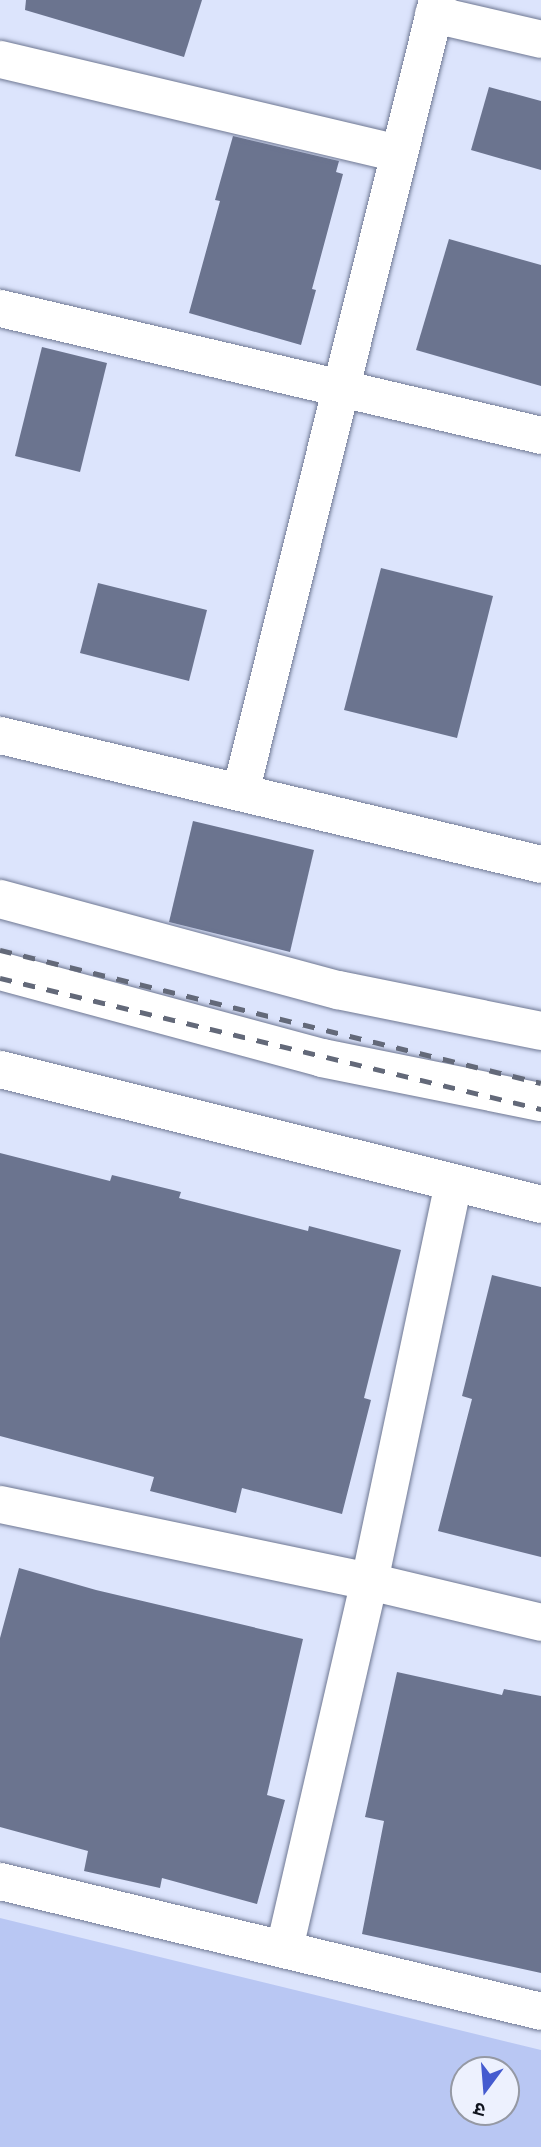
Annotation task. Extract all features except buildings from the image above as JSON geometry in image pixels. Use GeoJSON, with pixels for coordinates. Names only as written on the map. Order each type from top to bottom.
{"type":"FeatureCollection","features":[{"type":"Feature","properties":{"kind":"main road"},"geometry":{"type":"LineString","coordinates":[[0,899],[338,990],[541,1031]]}},
{"type":"Feature","properties":{"kind":"main road"},"geometry":{"type":"LineString","coordinates":[[0,971],[322,1058],[541,1102]]}},
{"type":"Feature","properties":{"kind":"street"},"geometry":{"type":"LineString","coordinates":[[240,792],[435,7],[541,39]]}},
{"type":"Feature","properties":{"kind":"street"},"geometry":{"type":"LineString","coordinates":[[0,59],[398,153]]}},
{"type":"Feature","properties":{"kind":"street"},"geometry":{"type":"LineString","coordinates":[[0,308],[541,435]]}},
{"type":"Feature","properties":{"kind":"street"},"geometry":{"type":"LineString","coordinates":[[0,735],[541,864]]}},
{"type":"Feature","properties":{"kind":"street"},"geometry":{"type":"LineString","coordinates":[[0,1069],[541,1204]]}},
{"type":"Feature","properties":{"kind":"street"},"geometry":{"type":"LineString","coordinates":[[284,1948],[369,1581],[453,1183]]}},
{"type":"Feature","properties":{"kind":"street"},"geometry":{"type":"LineString","coordinates":[[0,1504],[369,1581],[541,1622]]}},
{"type":"Feature","properties":{"kind":"street"},"geometry":{"type":"LineString","coordinates":[[0,1881],[541,2011]]}},
{"type":"Feature","properties":{"kind":"shaded area"},"geometry":{"type":"Polygon","coordinates":[[[0,1918],[541,2050],[541,2147],[0,2147],[0,1918]]]}},
{"type":"Feature","properties":{"kind":"railway"},"geometry":{"type":"LineString","coordinates":[[0,950],[541,1083]]}},
{"type":"Feature","properties":{"kind":"railway"},"geometry":{"type":"LineString","coordinates":[[0,978],[541,1109]]}}]}
